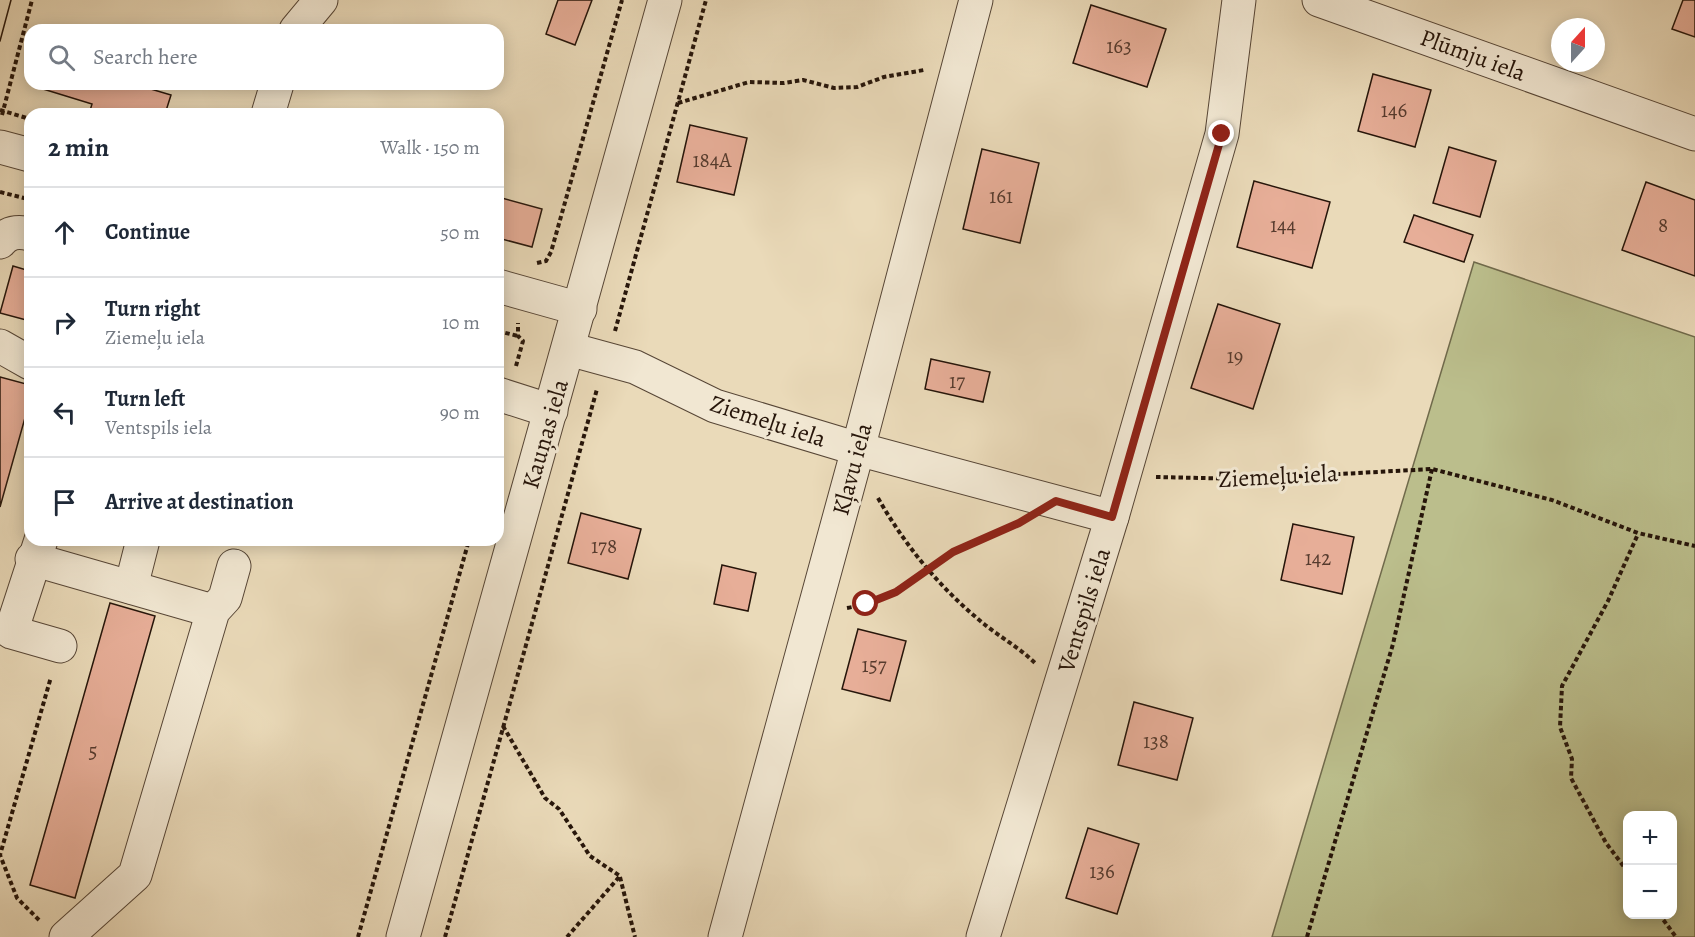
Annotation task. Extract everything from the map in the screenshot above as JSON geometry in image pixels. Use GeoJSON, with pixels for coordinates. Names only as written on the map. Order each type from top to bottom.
{"type":"FeatureCollection","features":[{"type":"Feature","properties":{"kind":"street"},"geometry":{"type":"LineString","coordinates":[[301,24],[321,0]]}},
{"type":"Feature","properties":{"kind":"street","name":"Kauņas iela"},"geometry":{"type":"LineString","coordinates":[[403,937],[665,0]]}},
{"type":"Feature","properties":{"kind":"street","name":"Kļavu iela"},"geometry":{"type":"LineString","coordinates":[[725,937],[855,462],[976,0]]}},
{"type":"Feature","properties":{"kind":"street","name":"Ventspils iela"},"geometry":{"type":"LineString","coordinates":[[983,937],[1112,517],[1222,134],[1239,0]]}},
{"type":"Feature","properties":{"kind":"street","name":"Plūmju iela"},"geometry":{"type":"LineString","coordinates":[[1319,0],[1695,134]]}},
{"type":"Feature","properties":{"kind":"street"},"geometry":{"type":"LineString","coordinates":[[270,108],[275,90]]}},
{"type":"Feature","properties":{"kind":"street"},"geometry":{"type":"LineString","coordinates":[[0,147],[24,153]]}},
{"type":"Feature","properties":{"kind":"street"},"geometry":{"type":"LineString","coordinates":[[0,242],[4,237],[19,231],[24,232]]}},
{"type":"Feature","properties":{"kind":"street"},"geometry":{"type":"LineString","coordinates":[[504,288],[580,309]]}},
{"type":"Feature","properties":{"kind":"street"},"geometry":{"type":"LineString","coordinates":[[0,346],[24,360]]}},
{"type":"Feature","properties":{"kind":"street","name":"Ziemeļu iela"},"geometry":{"type":"LineString","coordinates":[[569,349],[635,367],[715,406],[855,462],[1056,501],[1112,517]]}},
{"type":"Feature","properties":{"kind":"street"},"geometry":{"type":"LineString","coordinates":[[504,396],[551,411]]}},
{"type":"Feature","properties":{"kind":"street"},"geometry":{"type":"LineString","coordinates":[[131,587],[141,546]]}},
{"type":"Feature","properties":{"kind":"street"},"geometry":{"type":"LineString","coordinates":[[60,646],[11,632],[36,550],[131,587],[213,611]]}},
{"type":"Feature","properties":{"kind":"street"},"geometry":{"type":"LineString","coordinates":[[53,929],[135,875],[213,611],[225,598],[234,566]]}},
{"type":"Feature","properties":{"kind":"path"},"geometry":{"type":"LineString","coordinates":[[25,24],[32,0]]}},
{"type":"Feature","properties":{"kind":"path"},"geometry":{"type":"LineString","coordinates":[[532,264],[546,261],[551,252],[621,0]]}},
{"type":"Feature","properties":{"kind":"path"},"geometry":{"type":"LineString","coordinates":[[614,334],[706,0]]}},
{"type":"Feature","properties":{"kind":"path"},"geometry":{"type":"LineString","coordinates":[[0,123],[24,29]]}},
{"type":"Feature","properties":{"kind":"path"},"geometry":{"type":"LineString","coordinates":[[677,103],[749,82],[784,83],[802,80],[834,88],[857,87],[913,70],[933,70]]}},
{"type":"Feature","properties":{"kind":"path"},"geometry":{"type":"LineString","coordinates":[[2,110],[24,117]]}},
{"type":"Feature","properties":{"kind":"path"},"geometry":{"type":"LineString","coordinates":[[0,192],[24,198]]}},
{"type":"Feature","properties":{"kind":"path"},"geometry":{"type":"LineString","coordinates":[[504,332],[518,336]]}},
{"type":"Feature","properties":{"kind":"path"},"geometry":{"type":"LineString","coordinates":[[445,937],[600,378]]}},
{"type":"Feature","properties":{"kind":"path"},"geometry":{"type":"LineString","coordinates":[[855,462],[897,530],[928,571],[983,623],[1033,661],[1059,691]]}},
{"type":"Feature","properties":{"kind":"path"},"geometry":{"type":"LineString","coordinates":[[1307,937],[1394,644],[1432,480],[1432,469]]}},
{"type":"Feature","properties":{"kind":"path","name":"Ziemeļu iela"},"geometry":{"type":"LineString","coordinates":[[1124,474],[1175,479],[1247,479],[1432,469],[1552,500],[1638,533],[1695,546]]}},
{"type":"Feature","properties":{"kind":"path"},"geometry":{"type":"LineString","coordinates":[[810,624],[837,610],[866,604],[896,592],[953,552],[1019,523],[1056,501]]}},
{"type":"Feature","properties":{"kind":"path"},"geometry":{"type":"LineString","coordinates":[[1623,865],[1606,843],[1571,778],[1572,759],[1560,727],[1562,686],[1608,601],[1638,533]]}},
{"type":"Feature","properties":{"kind":"path"},"geometry":{"type":"LineString","coordinates":[[358,937],[467,546]]}},
{"type":"Feature","properties":{"kind":"path"},"geometry":{"type":"LineString","coordinates":[[53,929],[17,898],[0,855],[60,646]]}},
{"type":"Feature","properties":{"kind":"path"},"geometry":{"type":"LineString","coordinates":[[503,726],[546,798],[559,809],[590,856],[620,876],[635,937]]}},
{"type":"Feature","properties":{"kind":"path"},"geometry":{"type":"LineString","coordinates":[[567,937],[620,876]]}},
{"type":"Feature","properties":{"kind":"path"},"geometry":{"type":"LineString","coordinates":[[1662,919],[1676,937]]}},
{"type":"Feature","properties":{"kind":"green space"},"geometry":{"type":"Polygon","coordinates":[[[1474,262],[1695,337],[1695,937],[1272,937],[1474,262]]]}},
{"type":"Feature","properties":{"kind":"building"},"geometry":{"type":"Polygon","coordinates":[[[558,0],[592,0],[575,45],[546,34],[558,0]]]}},
{"type":"Feature","properties":{"kind":"building"},"geometry":{"type":"Polygon","coordinates":[[[1683,0],[1695,0],[1695,37],[1672,29],[1683,0]]]}},
{"type":"Feature","properties":{"kind":"building"},"geometry":{"type":"Polygon","coordinates":[[[1091,5],[1166,29],[1147,87],[1073,63],[1091,5]]]}},
{"type":"Feature","properties":{"kind":"building"},"geometry":{"type":"Polygon","coordinates":[[[1373,74],[1431,90],[1415,147],[1358,131],[1373,74]]]}},
{"type":"Feature","properties":{"kind":"building"},"geometry":{"type":"Polygon","coordinates":[[[46,90],[154,90],[171,95],[167,108],[91,108],[92,104],[46,90]]]}},
{"type":"Feature","properties":{"kind":"building"},"geometry":{"type":"Polygon","coordinates":[[[690,125],[747,138],[734,195],[677,182],[690,125]]]}},
{"type":"Feature","properties":{"kind":"building"},"geometry":{"type":"Polygon","coordinates":[[[1449,147],[1496,161],[1480,217],[1433,203],[1449,147]]]}},
{"type":"Feature","properties":{"kind":"building"},"geometry":{"type":"Polygon","coordinates":[[[982,149],[1039,163],[1020,243],[963,229],[982,149]]]}},
{"type":"Feature","properties":{"kind":"building"},"geometry":{"type":"Polygon","coordinates":[[[1254,181],[1330,202],[1312,268],[1237,247],[1254,181]]]}},
{"type":"Feature","properties":{"kind":"building"},"geometry":{"type":"Polygon","coordinates":[[[1646,182],[1695,200],[1695,276],[1622,250],[1646,182]]]}},
{"type":"Feature","properties":{"kind":"building"},"geometry":{"type":"Polygon","coordinates":[[[504,199],[542,209],[532,247],[504,240],[504,199]]]}},
{"type":"Feature","properties":{"kind":"building"},"geometry":{"type":"Polygon","coordinates":[[[1414,215],[1473,235],[1464,262],[1404,242],[1414,215]]]}},
{"type":"Feature","properties":{"kind":"building"},"geometry":{"type":"Polygon","coordinates":[[[13,266],[24,269],[24,319],[0,313],[13,266]]]}},
{"type":"Feature","properties":{"kind":"building"},"geometry":{"type":"Polygon","coordinates":[[[1218,304],[1280,324],[1253,409],[1191,388],[1218,304]]]}},
{"type":"Feature","properties":{"kind":"building"},"geometry":{"type":"Polygon","coordinates":[[[931,359],[990,372],[983,402],[925,389],[931,359]]]}},
{"type":"Feature","properties":{"kind":"building"},"geometry":{"type":"Polygon","coordinates":[[[0,377],[24,383],[24,421],[0,507],[0,377]]]}},
{"type":"Feature","properties":{"kind":"building"},"geometry":{"type":"Polygon","coordinates":[[[581,513],[641,529],[628,579],[568,563],[581,513]]]}},
{"type":"Feature","properties":{"kind":"building"},"geometry":{"type":"Polygon","coordinates":[[[1293,524],[1354,537],[1342,594],[1281,580],[1293,524]]]}},
{"type":"Feature","properties":{"kind":"building"},"geometry":{"type":"Polygon","coordinates":[[[722,565],[756,573],[748,611],[714,604],[722,565]]]}},
{"type":"Feature","properties":{"kind":"building"},"geometry":{"type":"Polygon","coordinates":[[[110,603],[155,616],[75,898],[30,885],[110,603]]]}},
{"type":"Feature","properties":{"kind":"building"},"geometry":{"type":"Polygon","coordinates":[[[858,629],[906,641],[890,701],[842,689],[858,629]]]}},
{"type":"Feature","properties":{"kind":"building"},"geometry":{"type":"Polygon","coordinates":[[[1134,702],[1193,718],[1177,780],[1118,765],[1134,702]]]}},
{"type":"Feature","properties":{"kind":"building"},"geometry":{"type":"Polygon","coordinates":[[[1088,828],[1139,844],[1117,914],[1066,898],[1088,828]]]}},
{"type":"Feature","properties":{"kind":"tram line"},"geometry":{"type":"LineString","coordinates":[[0,41],[11,0]]}},
{"type":"Feature","properties":{"kind":"route"},"geometry":{"type":"LineString","coordinates":[[866,604],[896,592],[953,552],[1019,523],[1056,501],[1112,517],[1222,134]]}}]}
